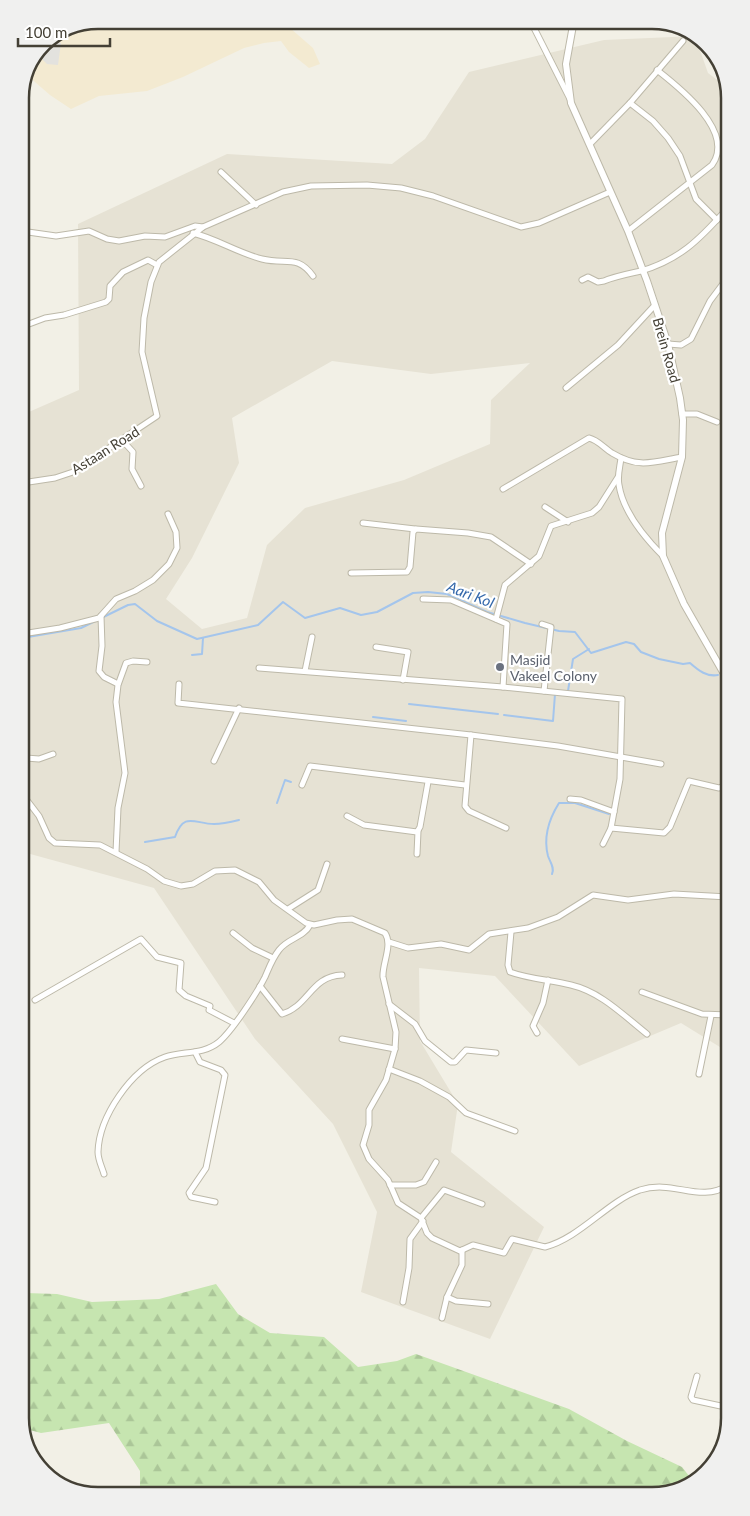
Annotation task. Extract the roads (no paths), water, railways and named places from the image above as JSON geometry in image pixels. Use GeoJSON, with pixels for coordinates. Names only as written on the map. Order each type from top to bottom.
{"type":"FeatureCollection","features":[{"type":"Feature","properties":{"kind":"street"},"geometry":{"type":"LineString","coordinates":[[534,29],[570,100]]}},
{"type":"Feature","properties":{"kind":"street","name":"Brein Road"},"geometry":{"type":"LineString","coordinates":[[572,29],[566,58],[570,100],[628,231],[643,270],[668,344],[676,378],[682,414],[682,457],[662,534],[663,556],[684,604],[721,669]]}},
{"type":"Feature","properties":{"kind":"street"},"geometry":{"type":"LineString","coordinates":[[590,144],[630,103],[683,41]]}},
{"type":"Feature","properties":{"kind":"street"},"geometry":{"type":"LineString","coordinates":[[628,231],[716,160],[718,139],[708,121],[687,96],[657,70]]}},
{"type":"Feature","properties":{"kind":"street"},"geometry":{"type":"LineString","coordinates":[[630,103],[653,121],[668,138],[680,156],[699,204],[717,220]]}},
{"type":"Feature","properties":{"kind":"street"},"geometry":{"type":"LineString","coordinates":[[221,172],[256,205]]}},
{"type":"Feature","properties":{"kind":"street"},"geometry":{"type":"LineString","coordinates":[[29,324],[106,302],[109,299],[110,286],[123,272],[148,260],[157,265],[193,233],[203,227],[300,187],[395,186],[433,196],[512,224],[526,227],[610,192]]}},
{"type":"Feature","properties":{"kind":"street"},"geometry":{"type":"LineString","coordinates":[[582,280],[588,278],[601,282],[643,270],[693,245],[721,216]]}},
{"type":"Feature","properties":{"kind":"street"},"geometry":{"type":"LineString","coordinates":[[29,232],[56,236],[89,231],[107,239],[119,241],[145,236],[170,237],[195,226],[203,227]]}},
{"type":"Feature","properties":{"kind":"street"},"geometry":{"type":"LineString","coordinates":[[193,233],[262,259],[283,263],[297,261],[305,266],[313,276]]}},
{"type":"Feature","properties":{"kind":"street","name":"Astaan Road"},"geometry":{"type":"LineString","coordinates":[[29,482],[55,478],[73,472],[157,416],[142,352],[147,300],[157,265]]}},
{"type":"Feature","properties":{"kind":"street"},"geometry":{"type":"LineString","coordinates":[[668,344],[681,345],[691,339],[710,301],[721,286]]}},
{"type":"Feature","properties":{"kind":"street"},"geometry":{"type":"LineString","coordinates":[[566,388],[618,345],[654,304]]}},
{"type":"Feature","properties":{"kind":"street"},"geometry":{"type":"LineString","coordinates":[[682,414],[697,414],[717,422]]}},
{"type":"Feature","properties":{"kind":"street"},"geometry":{"type":"LineString","coordinates":[[503,489],[586,439],[596,441],[621,458],[639,464],[682,457]]}},
{"type":"Feature","properties":{"kind":"street"},"geometry":{"type":"LineString","coordinates":[[122,440],[133,452],[132,470],[141,486]]}},
{"type":"Feature","properties":{"kind":"street"},"geometry":{"type":"LineString","coordinates":[[621,458],[618,476],[619,486],[627,506],[641,530],[663,556]]}},
{"type":"Feature","properties":{"kind":"street"},"geometry":{"type":"LineString","coordinates":[[496,618],[504,585],[543,552],[551,526],[588,516],[595,510],[618,476]]}},
{"type":"Feature","properties":{"kind":"street"},"geometry":{"type":"LineString","coordinates":[[545,507],[568,522]]}},
{"type":"Feature","properties":{"kind":"street"},"geometry":{"type":"LineString","coordinates":[[29,633],[75,624],[101,616],[119,597],[135,591],[153,580],[174,557],[177,548],[177,537],[168,514]]}},
{"type":"Feature","properties":{"kind":"street"},"geometry":{"type":"LineString","coordinates":[[363,523],[415,529],[468,532],[491,537],[531,564]]}},
{"type":"Feature","properties":{"kind":"street"},"geometry":{"type":"LineString","coordinates":[[351,573],[407,572],[410,567],[412,534],[415,529]]}},
{"type":"Feature","properties":{"kind":"street"},"geometry":{"type":"LineString","coordinates":[[423,599],[451,600],[496,618],[507,626],[503,687]]}},
{"type":"Feature","properties":{"kind":"street"},"geometry":{"type":"LineString","coordinates":[[101,616],[99,671],[104,677],[118,684]]}},
{"type":"Feature","properties":{"kind":"street"},"geometry":{"type":"LineString","coordinates":[[542,624],[550,627],[544,692]]}},
{"type":"Feature","properties":{"kind":"street"},"geometry":{"type":"LineString","coordinates":[[304,672],[312,637]]}},
{"type":"Feature","properties":{"kind":"street"},"geometry":{"type":"LineString","coordinates":[[376,647],[408,652],[403,680]]}},
{"type":"Feature","properties":{"kind":"street"},"geometry":{"type":"LineString","coordinates":[[116,852],[118,808],[125,773],[116,702],[118,684],[124,666],[129,661],[147,662]]}},
{"type":"Feature","properties":{"kind":"street"},"geometry":{"type":"LineString","coordinates":[[259,668],[503,687],[622,699],[622,759],[612,828],[603,844]]}},
{"type":"Feature","properties":{"kind":"street"},"geometry":{"type":"LineString","coordinates":[[179,684],[178,703],[240,708],[558,746],[622,759],[660,764]]}},
{"type":"Feature","properties":{"kind":"street"},"geometry":{"type":"LineString","coordinates":[[214,762],[240,708]]}},
{"type":"Feature","properties":{"kind":"street"},"geometry":{"type":"LineString","coordinates":[[471,735],[465,786],[464,803],[466,809],[506,828]]}},
{"type":"Feature","properties":{"kind":"street"},"geometry":{"type":"LineString","coordinates":[[29,758],[36,759],[53,754]]}},
{"type":"Feature","properties":{"kind":"street"},"geometry":{"type":"LineString","coordinates":[[302,785],[310,766],[465,786]]}},
{"type":"Feature","properties":{"kind":"street"},"geometry":{"type":"LineString","coordinates":[[612,828],[664,833],[670,827],[689,781],[721,787]]}},
{"type":"Feature","properties":{"kind":"street"},"geometry":{"type":"LineString","coordinates":[[417,854],[418,831],[428,782]]}},
{"type":"Feature","properties":{"kind":"street"},"geometry":{"type":"LineString","coordinates":[[570,799],[581,800],[614,812]]}},
{"type":"Feature","properties":{"kind":"street"},"geometry":{"type":"LineString","coordinates":[[29,803],[39,816],[52,842],[59,844],[94,844],[116,852],[164,881],[181,886],[193,884],[215,871],[235,870],[244,872],[259,882],[274,900],[310,925],[352,919],[385,933],[389,942],[382,969],[396,1032],[395,1049],[383,1088],[370,1107],[369,1125],[363,1145],[368,1158],[390,1185],[400,1206],[422,1220],[427,1233],[432,1238],[458,1251],[472,1245],[504,1253],[512,1239],[547,1247],[582,1228],[638,1191],[666,1187],[708,1194],[721,1188]]}},
{"type":"Feature","properties":{"kind":"street"},"geometry":{"type":"LineString","coordinates":[[347,816],[364,825],[418,831]]}},
{"type":"Feature","properties":{"kind":"street"},"geometry":{"type":"LineString","coordinates":[[288,909],[318,890],[328,864]]}},
{"type":"Feature","properties":{"kind":"street"},"geometry":{"type":"LineString","coordinates":[[389,942],[408,948],[441,944],[466,950],[473,948],[489,934],[511,932],[563,915],[593,895],[628,900],[674,894],[721,897]]}},
{"type":"Feature","properties":{"kind":"street"},"geometry":{"type":"LineString","coordinates":[[104,1174],[98,1153],[105,1119],[112,1106],[131,1082],[153,1063],[165,1057],[195,1052],[218,1043],[260,986],[273,958],[285,942],[304,934],[310,925]]}},
{"type":"Feature","properties":{"kind":"street"},"geometry":{"type":"LineString","coordinates":[[511,932],[509,970],[513,973],[571,985],[598,996],[647,1034]]}},
{"type":"Feature","properties":{"kind":"street"},"geometry":{"type":"LineString","coordinates":[[233,933],[252,948],[273,958]]}},
{"type":"Feature","properties":{"kind":"street"},"geometry":{"type":"LineString","coordinates":[[35,1000],[141,939],[157,957],[181,963],[178,986],[183,994],[210,1006],[209,1010],[234,1023]]}},
{"type":"Feature","properties":{"kind":"street"},"geometry":{"type":"LineString","coordinates":[[260,986],[282,1014],[295,1007],[328,976],[342,975]]}},
{"type":"Feature","properties":{"kind":"street"},"geometry":{"type":"LineString","coordinates":[[537,1033],[532,1026],[544,1000],[548,980]]}},
{"type":"Feature","properties":{"kind":"street"},"geometry":{"type":"LineString","coordinates":[[642,992],[711,1016],[721,1016]]}},
{"type":"Feature","properties":{"kind":"street"},"geometry":{"type":"LineString","coordinates":[[389,1004],[416,1024],[427,1042],[451,1062],[455,1062],[466,1050],[496,1053]]}},
{"type":"Feature","properties":{"kind":"street"},"geometry":{"type":"LineString","coordinates":[[699,1074],[711,1016]]}},
{"type":"Feature","properties":{"kind":"street"},"geometry":{"type":"LineString","coordinates":[[342,1040],[395,1049]]}},
{"type":"Feature","properties":{"kind":"street"},"geometry":{"type":"LineString","coordinates":[[195,1052],[200,1062],[221,1070],[225,1075],[206,1168],[189,1193],[191,1197],[215,1202]]}},
{"type":"Feature","properties":{"kind":"street"},"geometry":{"type":"LineString","coordinates":[[389,1070],[436,1089],[452,1098],[466,1113],[514,1131]]}},
{"type":"Feature","properties":{"kind":"street"},"geometry":{"type":"LineString","coordinates":[[390,1185],[416,1185],[424,1182],[432,1173],[436,1162]]}},
{"type":"Feature","properties":{"kind":"street"},"geometry":{"type":"LineString","coordinates":[[403,1302],[409,1268],[410,1239],[444,1190],[482,1204]]}},
{"type":"Feature","properties":{"kind":"street"},"geometry":{"type":"LineString","coordinates":[[442,1318],[447,1297],[462,1265],[462,1250]]}},
{"type":"Feature","properties":{"kind":"street"},"geometry":{"type":"LineString","coordinates":[[447,1297],[460,1302],[488,1304]]}},
{"type":"Feature","properties":{"kind":"street"},"geometry":{"type":"LineString","coordinates":[[697,1376],[691,1397],[693,1400],[721,1406]]}},
{"type":"Feature","properties":{"kind":"waterway","name":"Aari Kol"},"geometry":{"type":"LineString","coordinates":[[29,637],[81,628],[128,605],[135,604],[157,621],[197,639],[258,625],[283,602],[305,618],[340,608],[361,615],[377,612],[413,593],[428,592],[447,594],[487,612],[525,623],[559,631],[575,632],[591,653],[626,642],[634,644],[641,652],[659,659],[683,664],[690,663],[703,673],[718,675]]}},
{"type":"Feature","properties":{"kind":"waterway"},"geometry":{"type":"LineString","coordinates":[[192,655],[202,654],[203,638]]}},
{"type":"Feature","properties":{"kind":"waterway"},"geometry":{"type":"LineString","coordinates":[[568,691],[573,659],[589,649]]}},
{"type":"Feature","properties":{"kind":"waterway"},"geometry":{"type":"LineString","coordinates":[[504,715],[553,721],[555,694]]}},
{"type":"Feature","properties":{"kind":"waterway"},"geometry":{"type":"LineString","coordinates":[[409,704],[498,714]]}},
{"type":"Feature","properties":{"kind":"waterway"},"geometry":{"type":"LineString","coordinates":[[373,717],[406,721]]}},
{"type":"Feature","properties":{"kind":"waterway"},"geometry":{"type":"LineString","coordinates":[[277,803],[285,780],[291,782]]}},
{"type":"Feature","properties":{"kind":"waterway"},"geometry":{"type":"LineString","coordinates":[[552,874],[553,867],[548,856],[546,842],[552,815],[559,803],[575,803],[609,814]]}},
{"type":"Feature","properties":{"kind":"waterway"},"geometry":{"type":"LineString","coordinates":[[145,842],[175,837],[178,829],[186,821],[217,824],[239,820]]}},
{"type":"Feature","properties":{"kind":"place","name":"Masjid Vakeel Colony"},"geometry":{"type":"Point","coordinates":[500,667]}}]}
